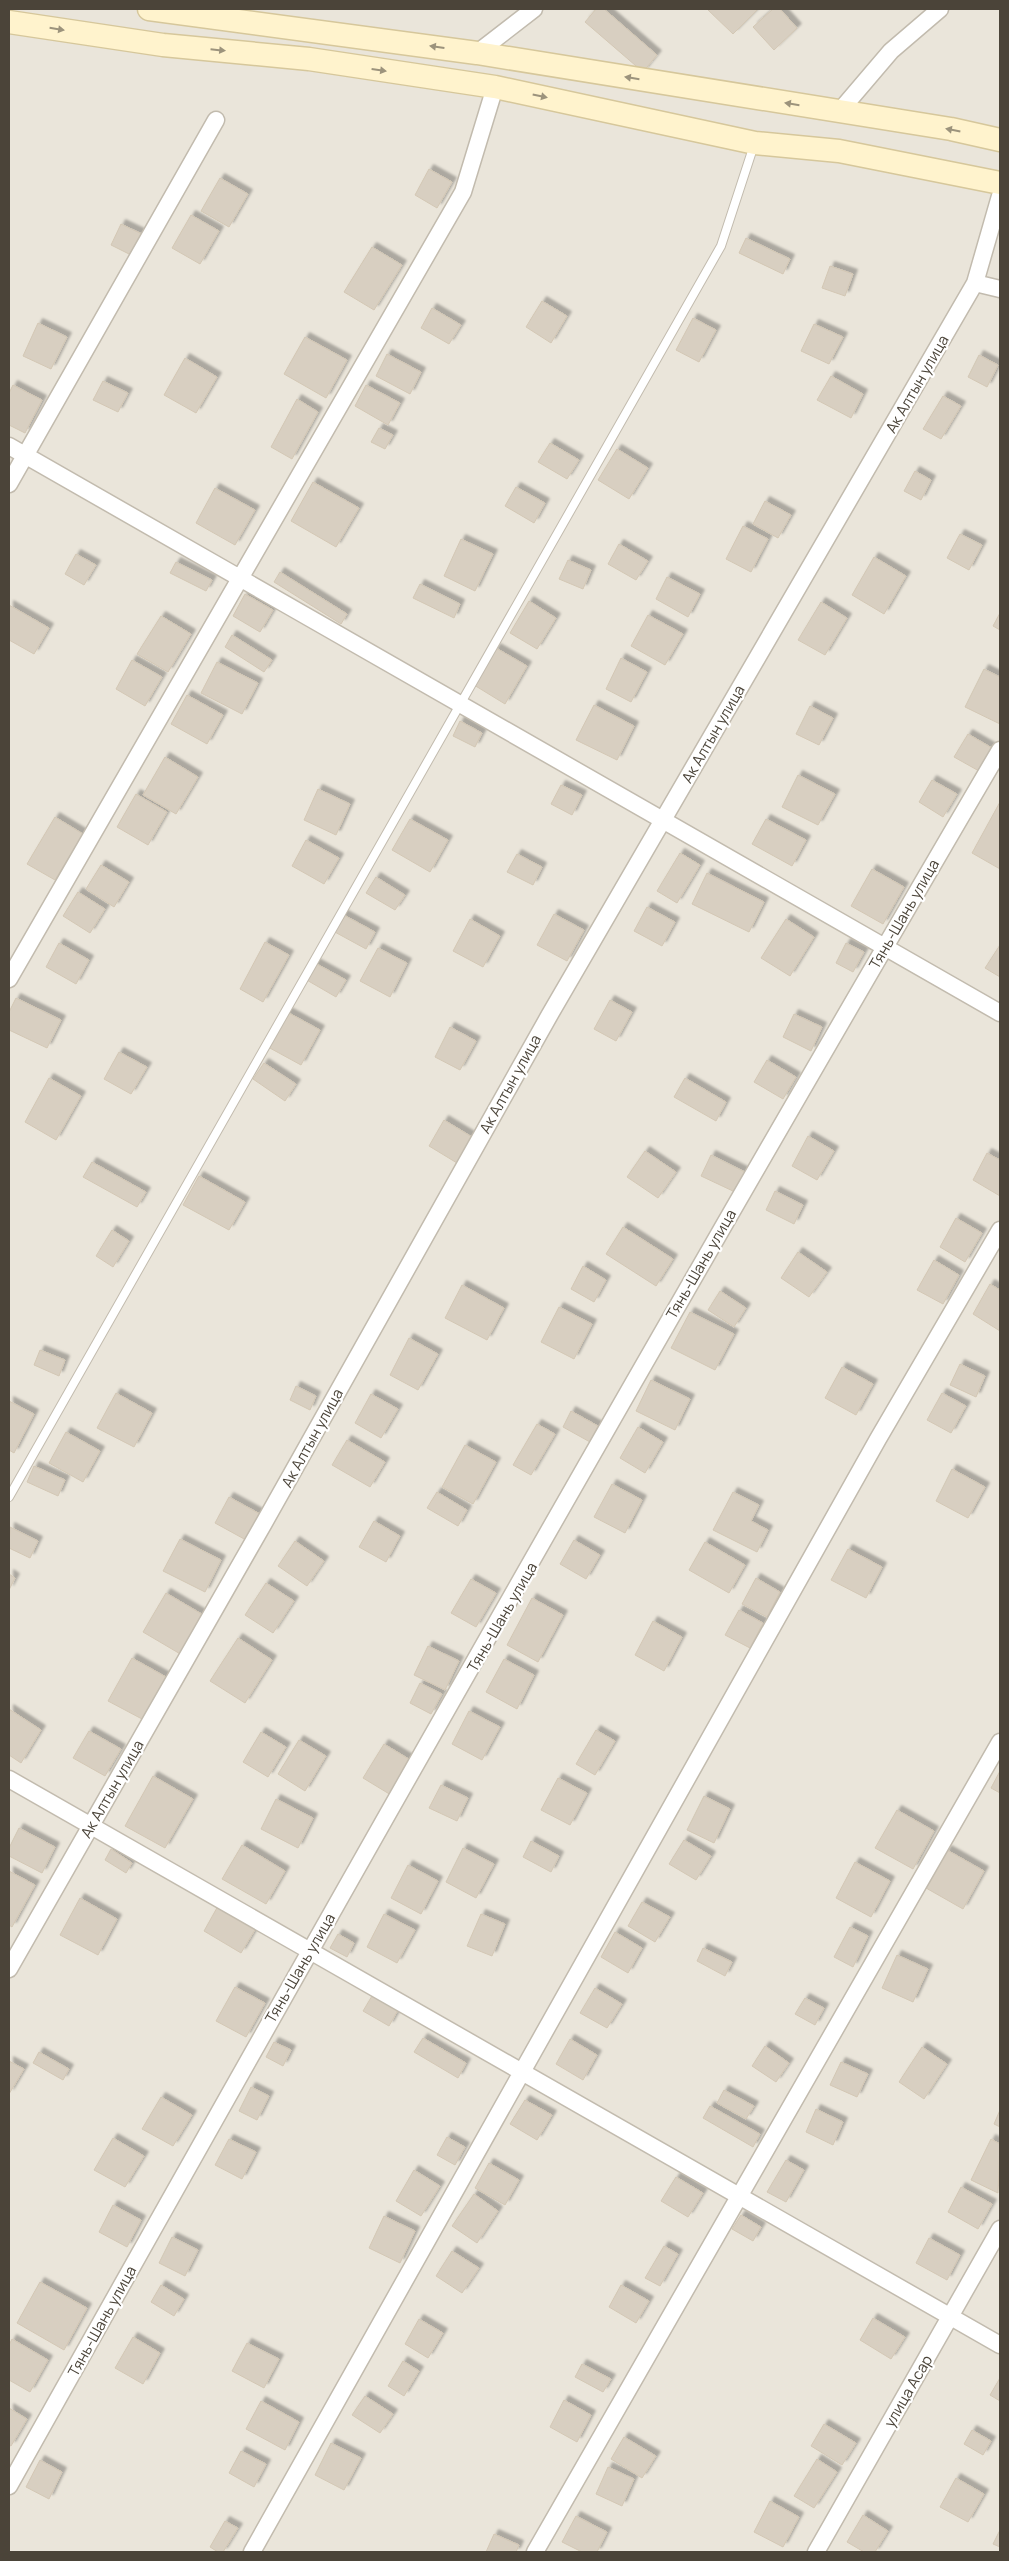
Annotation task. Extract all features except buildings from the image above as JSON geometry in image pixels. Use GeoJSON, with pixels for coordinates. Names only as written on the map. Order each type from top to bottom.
{"type":"FeatureCollection","features":[{"type":"Feature","properties":{"kind":"main road"},"geometry":{"type":"LineString","coordinates":[[160,10],[477,52],[951,129],[1000,140]]}},
{"type":"Feature","properties":{"kind":"main road"},"geometry":{"type":"LineString","coordinates":[[9,22],[163,45],[309,60],[496,87],[755,143],[838,151],[1000,184]]}},
{"type":"Feature","properties":{"kind":"street"},"geometry":{"type":"LineString","coordinates":[[477,52],[534,9]]}},
{"type":"Feature","properties":{"kind":"street"},"geometry":{"type":"LineString","coordinates":[[839,112],[891,51],[940,9]]}},
{"type":"Feature","properties":{"kind":"street"},"geometry":{"type":"LineString","coordinates":[[9,980],[463,192],[496,87]]}},
{"type":"Feature","properties":{"kind":"street"},"geometry":{"type":"LineString","coordinates":[[9,484],[216,120]]}},
{"type":"Feature","properties":{"kind":"street","name":"Ак Алтын улица"},"geometry":{"type":"LineString","coordinates":[[9,1969],[269,1515],[549,1016],[975,283],[1000,196]]}},
{"type":"Feature","properties":{"kind":"street"},"geometry":{"type":"LineString","coordinates":[[975,283],[1000,289]]}},
{"type":"Feature","properties":{"kind":"street"},"geometry":{"type":"LineString","coordinates":[[9,446],[459,704],[664,819],[884,948],[1000,1013]]}},
{"type":"Feature","properties":{"kind":"street","name":"Тянь-Шань улица"},"geometry":{"type":"LineString","coordinates":[[9,2486],[310,1950],[770,1142],[1000,750]]}},
{"type":"Feature","properties":{"kind":"street"},"geometry":{"type":"LineString","coordinates":[[252,2552],[524,2072],[878,1439],[1000,1230]]}},
{"type":"Feature","properties":{"kind":"street"},"geometry":{"type":"LineString","coordinates":[[535,2552],[1000,1742]]}},
{"type":"Feature","properties":{"kind":"street"},"geometry":{"type":"LineString","coordinates":[[9,1779],[1000,2345]]}},
{"type":"Feature","properties":{"kind":"street","name":"улица Асар"},"geometry":{"type":"LineString","coordinates":[[816,2552],[1000,2229]]}},
{"type":"Feature","properties":{"kind":"lane"},"geometry":{"type":"LineString","coordinates":[[9,1497],[721,246],[755,143]]}},
{"type":"Feature","properties":{"kind":"shaded area"},"geometry":{"type":"Polygon","coordinates":[[[9,9],[1000,9],[1000,2552],[9,2552],[9,9]]]}}]}
